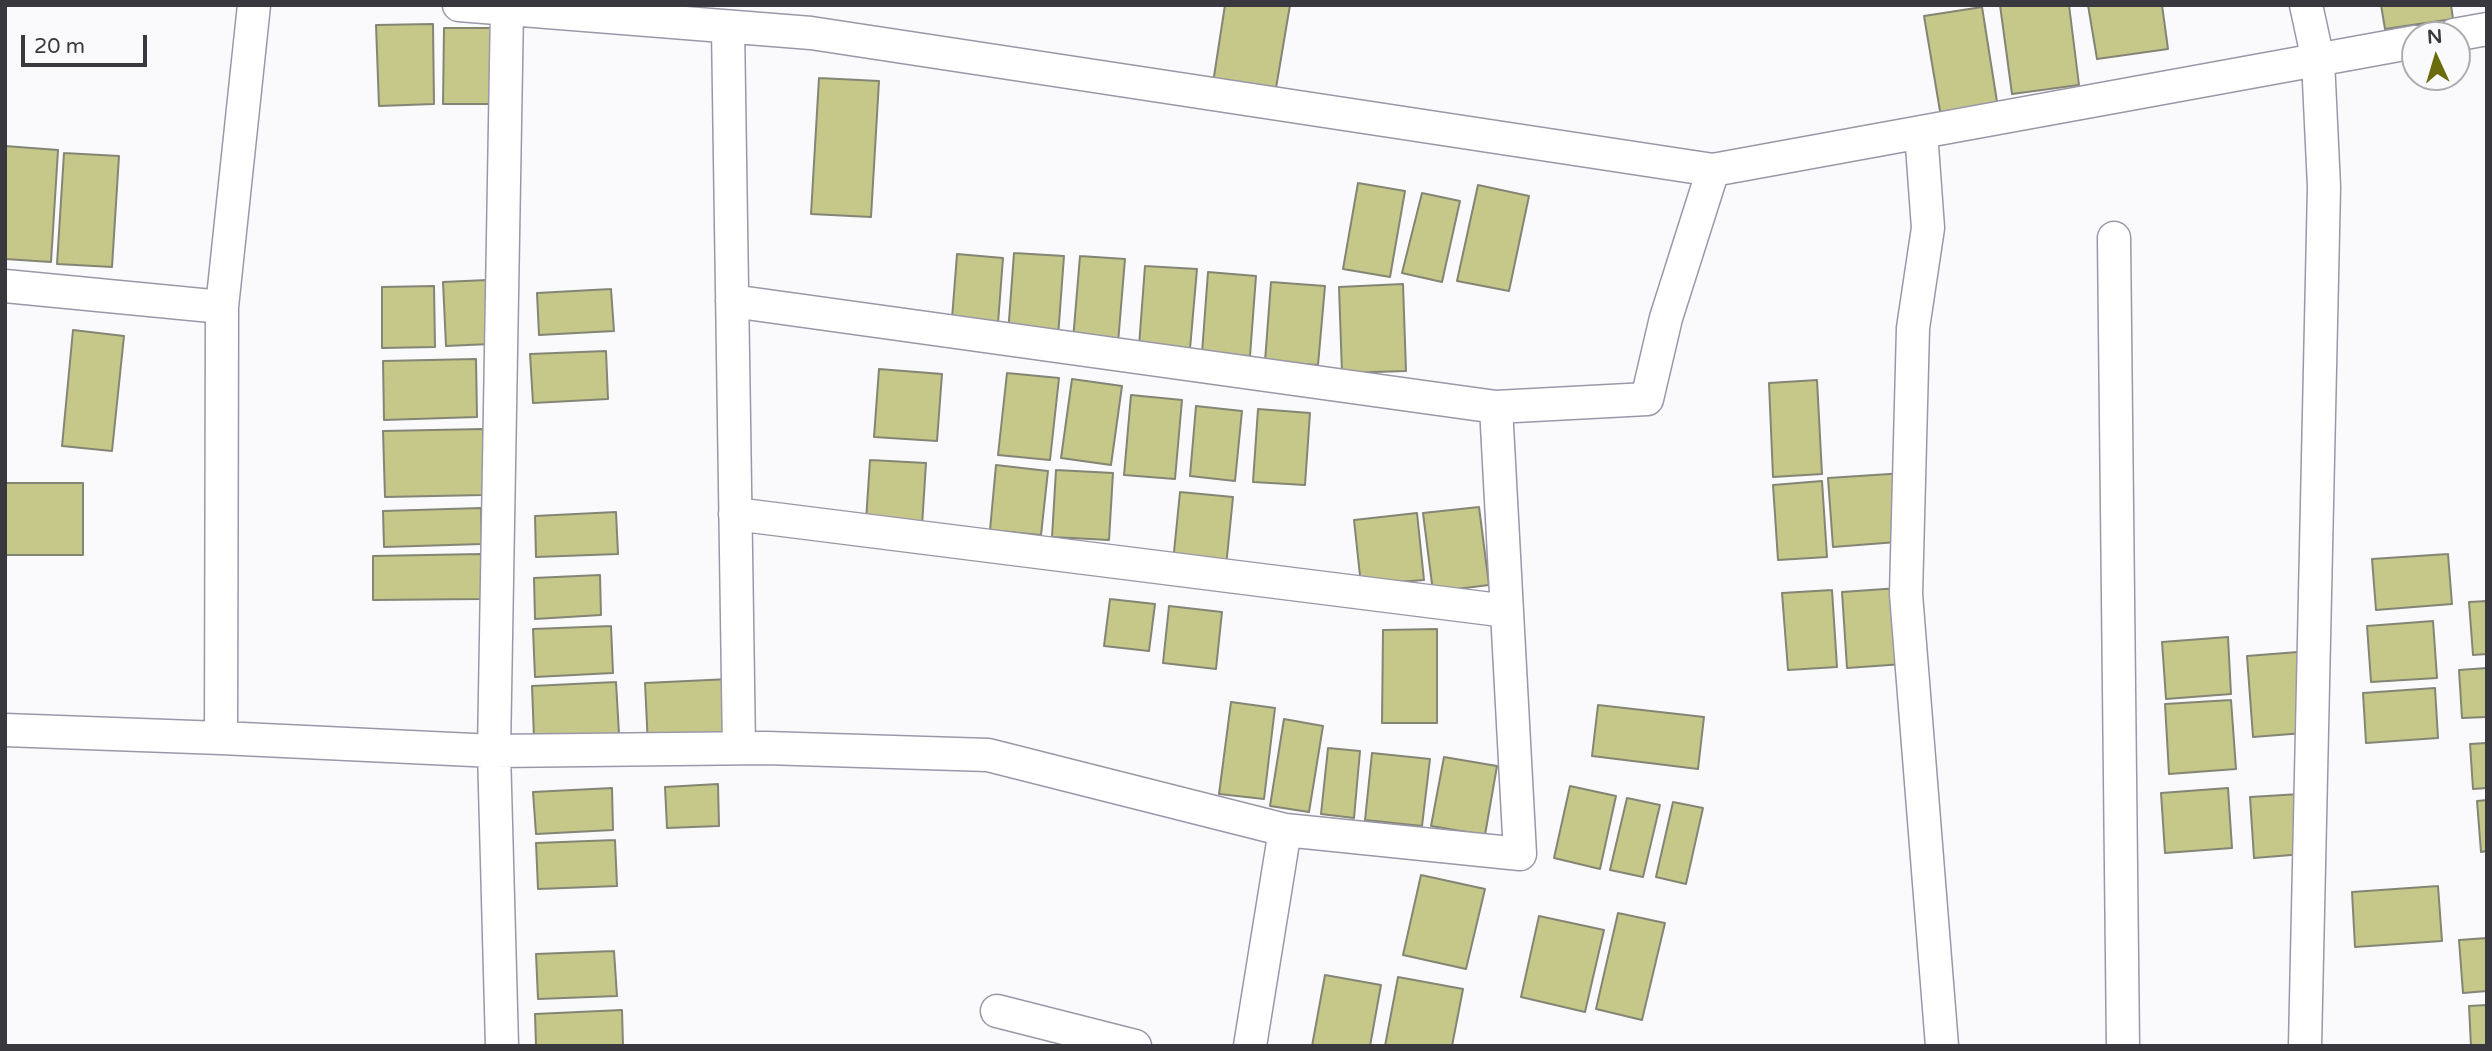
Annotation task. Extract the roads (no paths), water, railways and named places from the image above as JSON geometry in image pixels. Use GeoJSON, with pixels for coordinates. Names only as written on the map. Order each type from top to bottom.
{"type":"FeatureCollection","features":[{"type":"Feature","properties":{"kind":"street"},"geometry":{"type":"LineString","coordinates":[[221,738],[222,307],[254,5]]}},
{"type":"Feature","properties":{"kind":"street"},"geometry":{"type":"LineString","coordinates":[[459,5],[811,33],[1713,170],[2401,45]]}},
{"type":"Feature","properties":{"kind":"street"},"geometry":{"type":"LineString","coordinates":[[2305,1046],[2324,187],[2318,60],[2306,5]]}},
{"type":"Feature","properties":{"kind":"street"},"geometry":{"type":"LineString","coordinates":[[502,1046],[494,751],[507,9]]}},
{"type":"Feature","properties":{"kind":"street"},"geometry":{"type":"LineString","coordinates":[[728,27],[740,748]]}},
{"type":"Feature","properties":{"kind":"street"},"geometry":{"type":"LineString","coordinates":[[1921,132],[1928,228],[1913,328],[1906,594],[1942,1046]]}},
{"type":"Feature","properties":{"kind":"street"},"geometry":{"type":"LineString","coordinates":[[732,301],[1496,407],[1647,399],[1666,318],[1713,170]]}},
{"type":"Feature","properties":{"kind":"street"},"geometry":{"type":"LineString","coordinates":[[2114,237],[2123,1046]]}},
{"type":"Feature","properties":{"kind":"street"},"geometry":{"type":"LineString","coordinates":[[5,286],[222,307]]}},
{"type":"Feature","properties":{"kind":"street"},"geometry":{"type":"LineString","coordinates":[[5,730],[494,751],[740,748],[988,755],[1285,830],[1520,854],[1496,407]]}},
{"type":"Feature","properties":{"kind":"street"},"geometry":{"type":"LineString","coordinates":[[736,513],[1507,611]]}},
{"type":"Feature","properties":{"kind":"street"},"geometry":{"type":"LineString","coordinates":[[1250,1046],[1285,830]]}},
{"type":"Feature","properties":{"kind":"street"},"geometry":{"type":"LineString","coordinates":[[997,1011],[1135,1046]]}}]}
